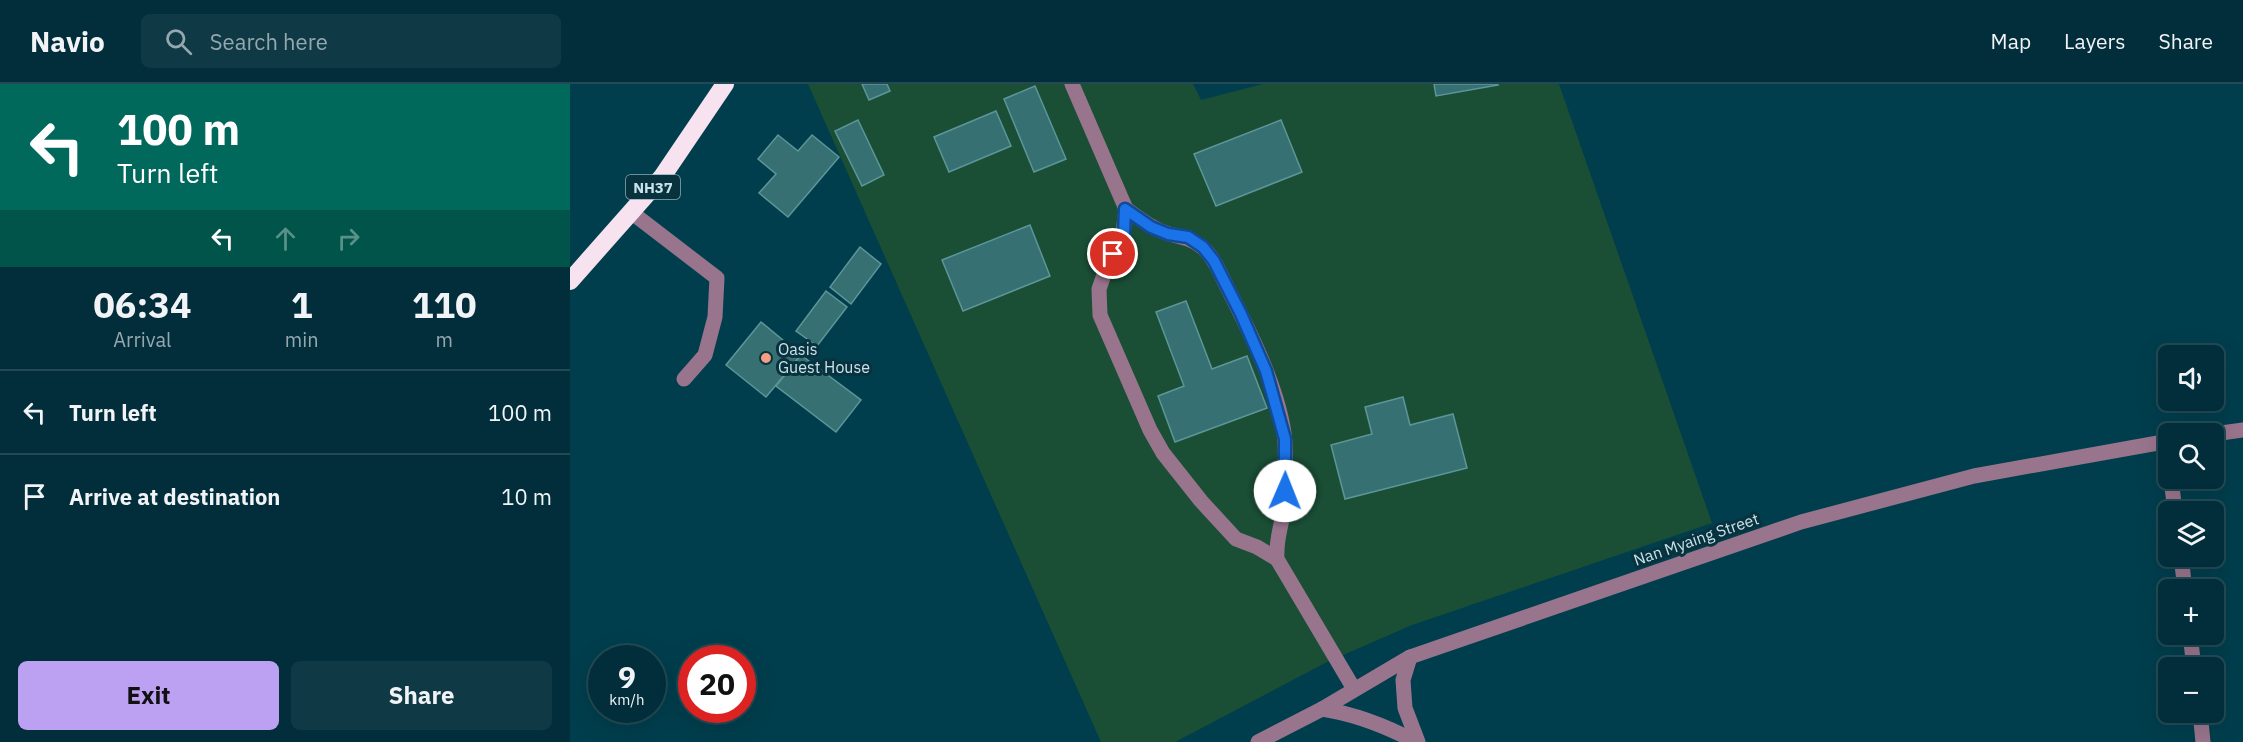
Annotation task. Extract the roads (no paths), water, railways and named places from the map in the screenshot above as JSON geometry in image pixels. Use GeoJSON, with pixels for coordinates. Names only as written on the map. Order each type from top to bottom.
{"type":"FeatureCollection","features":[{"type":"Feature","properties":{"kind":"highway","name":"NH37"},"geometry":{"type":"LineString","coordinates":[[570,281],[662,177],[724,84]]}},
{"type":"Feature","properties":{"kind":"street"},"geometry":{"type":"LineString","coordinates":[[1072,84],[1125,209],[1124,233],[1099,289],[1100,315],[1150,430],[1163,453],[1201,501],[1236,539],[1257,547],[1277,559]]}},
{"type":"Feature","properties":{"kind":"street"},"geometry":{"type":"LineString","coordinates":[[1125,209],[1151,227],[1168,234],[1188,237],[1203,247],[1214,261],[1241,314],[1266,371],[1285,439],[1285,491],[1276,542],[1277,559],[1354,689]]}},
{"type":"Feature","properties":{"kind":"street"},"geometry":{"type":"LineString","coordinates":[[631,212],[717,278],[715,317],[705,355],[684,379]]}},
{"type":"Feature","properties":{"kind":"street"},"geometry":{"type":"LineString","coordinates":[[2224,433],[2243,430]]}},
{"type":"Feature","properties":{"kind":"street","name":"Nan Myaing Street"},"geometry":{"type":"LineString","coordinates":[[1258,742],[1322,709],[1410,657],[1801,522],[1974,476],[2158,444]]}},
{"type":"Feature","properties":{"kind":"street"},"geometry":{"type":"LineString","coordinates":[[1410,657],[1403,680],[1405,708],[1417,742]]}},
{"type":"Feature","properties":{"kind":"street"},"geometry":{"type":"LineString","coordinates":[[1322,709],[1347,713],[1394,730],[1417,742]]}},
{"type":"Feature","properties":{"kind":"street"},"geometry":{"type":"LineString","coordinates":[[2201,723],[2203,742]]}},
{"type":"Feature","properties":{"kind":"place","name":"Oasis Guest House"},"geometry":{"type":"Point","coordinates":[766,358]}}]}
